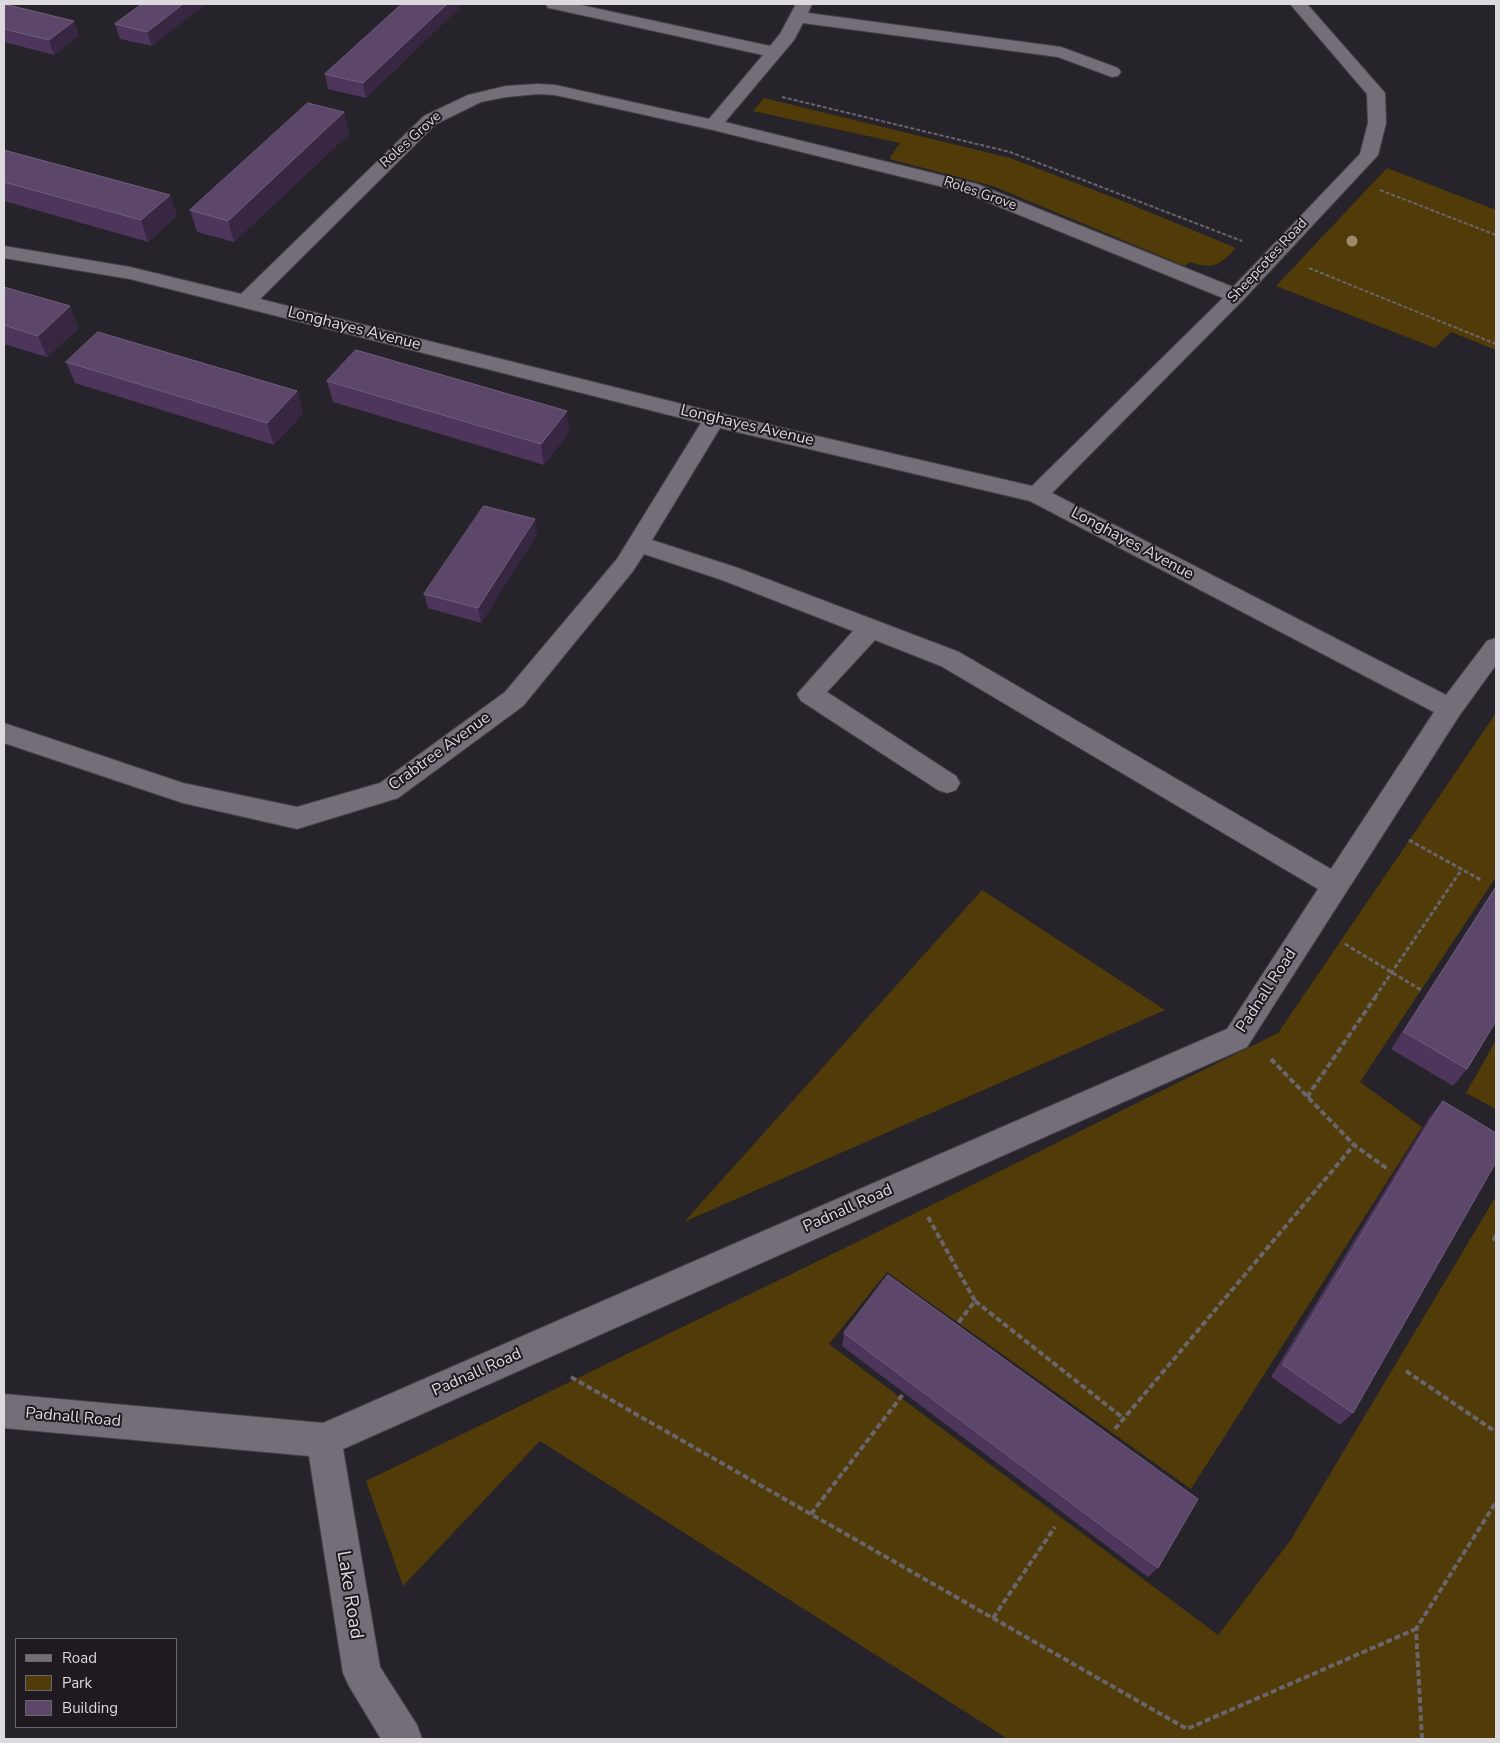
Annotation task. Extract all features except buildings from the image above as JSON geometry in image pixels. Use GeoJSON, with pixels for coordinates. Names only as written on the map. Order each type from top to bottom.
{"type":"FeatureCollection","features":[{"type":"Feature","properties":{"kind":"street"},"geometry":{"type":"LineString","coordinates":[[554,4],[774,52]]}},
{"type":"Feature","properties":{"kind":"street","name":"Sheepcotes Road"},"geometry":{"type":"LineString","coordinates":[[1038,494],[1236,296],[1370,155],[1377,123],[1376,93],[1298,4]]}},
{"type":"Feature","properties":{"kind":"street"},"geometry":{"type":"LineString","coordinates":[[713,125],[788,36],[801,10],[1061,52],[1112,72]]}},
{"type":"Feature","properties":{"kind":"street","name":"Roles Grove"},"geometry":{"type":"LineString","coordinates":[[246,301],[419,130],[446,109],[468,100],[515,89],[555,90],[713,125],[970,188],[1236,296]]}},
{"type":"Feature","properties":{"kind":"street","name":"Longhayes Avenue"},"geometry":{"type":"LineString","coordinates":[[4,252],[130,273],[714,419],[1038,494],[1450,709]]}},
{"type":"Feature","properties":{"kind":"street","name":"Crabtree Avenue"},"geometry":{"type":"LineString","coordinates":[[4,733],[183,793],[297,818],[389,791],[514,699],[625,565],[640,544],[714,419]]}},
{"type":"Feature","properties":{"kind":"street"},"geometry":{"type":"LineString","coordinates":[[640,544],[730,574],[950,659],[1336,886]]}},
{"type":"Feature","properties":{"kind":"street"},"geometry":{"type":"LineString","coordinates":[[871,628],[810,694],[947,783]]}},
{"type":"Feature","properties":{"kind":"street","name":"Padnall Road"},"geometry":{"type":"LineString","coordinates":[[4,1411],[324,1440],[1237,1038],[1450,709],[1496,647]]}},
{"type":"Feature","properties":{"kind":"street","name":"Lake Road"},"geometry":{"type":"LineString","coordinates":[[324,1440],[362,1673],[403,1739]]}},
{"type":"Feature","properties":{"kind":"path"},"geometry":{"type":"LineString","coordinates":[[745,88],[1010,152],[1242,242]]}},
{"type":"Feature","properties":{"kind":"path"},"geometry":{"type":"LineString","coordinates":[[1348,177],[1496,235]]}},
{"type":"Feature","properties":{"kind":"path"},"geometry":{"type":"LineString","coordinates":[[1303,266],[1496,344]]}},
{"type":"Feature","properties":{"kind":"path"},"geometry":{"type":"LineString","coordinates":[[1377,822],[1480,880]]}},
{"type":"Feature","properties":{"kind":"path"},"geometry":{"type":"LineString","coordinates":[[1307,1097],[1462,869]]}},
{"type":"Feature","properties":{"kind":"path"},"geometry":{"type":"LineString","coordinates":[[1311,924],[1421,990]]}},
{"type":"Feature","properties":{"kind":"path"},"geometry":{"type":"LineString","coordinates":[[1242,1030],[1354,1145],[1389,1170]]}},
{"type":"Feature","properties":{"kind":"path"},"geometry":{"type":"LineString","coordinates":[[1115,1429],[1354,1145]]}},
{"type":"Feature","properties":{"kind":"path"},"geometry":{"type":"LineString","coordinates":[[908,1182],[975,1301],[1123,1418]]}},
{"type":"Feature","properties":{"kind":"path"},"geometry":{"type":"LineString","coordinates":[[1496,1235],[1494,1239],[1496,1241]]}},
{"type":"Feature","properties":{"kind":"path"},"geometry":{"type":"LineString","coordinates":[[951,1333],[975,1301]]}},
{"type":"Feature","properties":{"kind":"path"},"geometry":{"type":"LineString","coordinates":[[526,1351],[1187,1729],[1416,1629],[1496,1502]]}},
{"type":"Feature","properties":{"kind":"path"},"geometry":{"type":"LineString","coordinates":[[1406,1371],[1496,1432]]}},
{"type":"Feature","properties":{"kind":"path"},"geometry":{"type":"LineString","coordinates":[[811,1514],[908,1388]]}},
{"type":"Feature","properties":{"kind":"path"},"geometry":{"type":"LineString","coordinates":[[993,1618],[1054,1527]]}},
{"type":"Feature","properties":{"kind":"path"},"geometry":{"type":"LineString","coordinates":[[1416,1629],[1422,1739]]}},
{"type":"Feature","properties":{"kind":"green space"},"geometry":{"type":"Polygon","coordinates":[[[764,98],[1010,158],[1120,200],[1236,248],[1216,264],[1205,266],[1190,262],[1185,266],[993,186],[889,159],[900,143],[753,111],[764,98]]]}},
{"type":"Feature","properties":{"kind":"green space"},"geometry":{"type":"Polygon","coordinates":[[[1387,168],[1496,210],[1496,237],[1494,240],[1496,241],[1496,350],[1451,332],[1435,348],[1276,286],[1387,168]]]}},
{"type":"Feature","properties":{"kind":"green space"},"geometry":{"type":"Polygon","coordinates":[[[1496,713],[1496,877],[1360,1082],[1422,1127],[1191,1489],[887,1272],[829,1344],[1218,1635],[1290,1541],[1496,1196],[1496,1739],[1008,1739],[540,1441],[403,1586],[366,1481],[851,1245],[1278,1033],[1496,713]]]}},
{"type":"Feature","properties":{"kind":"green space"},"geometry":{"type":"Polygon","coordinates":[[[982,890],[1165,1010],[684,1222],[982,890]]]}},
{"type":"Feature","properties":{"kind":"green space"},"geometry":{"type":"Polygon","coordinates":[[[1496,1040],[1496,1109],[1466,1093],[1496,1040]]]}}]}
